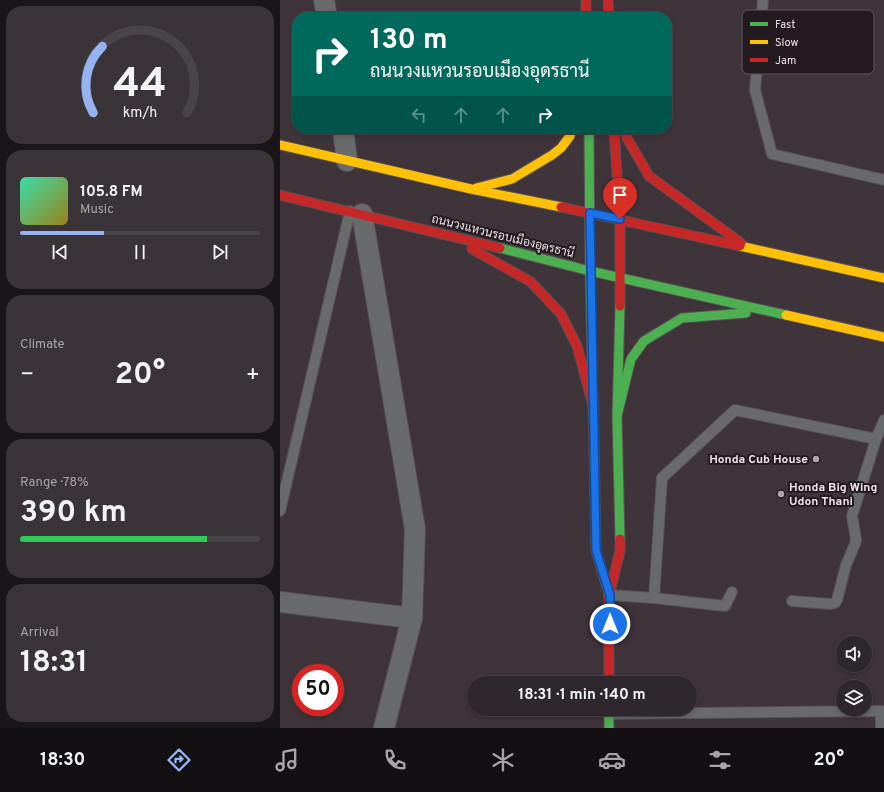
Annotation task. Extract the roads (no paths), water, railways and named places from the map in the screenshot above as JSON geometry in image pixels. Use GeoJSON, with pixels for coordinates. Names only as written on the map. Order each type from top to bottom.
{"type":"FeatureCollection","features":[{"type":"Feature","properties":{"kind":"main road"},"geometry":{"type":"LineString","coordinates":[[586,0],[586,12]]}},
{"type":"Feature","properties":{"kind":"main road"},"geometry":{"type":"LineString","coordinates":[[608,0],[609,12]]}},
{"type":"Feature","properties":{"kind":"main road"},"geometry":{"type":"LineString","coordinates":[[471,190],[512,179],[552,155],[561,148],[571,134]]}},
{"type":"Feature","properties":{"kind":"main road"},"geometry":{"type":"LineString","coordinates":[[589,134],[590,271],[596,550],[610,595]]}},
{"type":"Feature","properties":{"kind":"main road"},"geometry":{"type":"LineString","coordinates":[[609,676],[610,595],[620,551],[617,416],[621,278],[620,219],[614,134]]}},
{"type":"Feature","properties":{"kind":"main road"},"geometry":{"type":"LineString","coordinates":[[626,134],[649,176],[750,248]]}},
{"type":"Feature","properties":{"kind":"main road"},"geometry":{"type":"LineString","coordinates":[[280,145],[471,190],[620,219],[884,278]]}},
{"type":"Feature","properties":{"kind":"main road","name":"ถนนวงแหวนรอบเมืองอุดรธานี"},"geometry":{"type":"LineString","coordinates":[[280,195],[447,234],[590,271],[884,336]]}},
{"type":"Feature","properties":{"kind":"main road"},"geometry":{"type":"LineString","coordinates":[[447,234],[531,282],[561,314],[577,346],[594,409]]}},
{"type":"Feature","properties":{"kind":"main road"},"geometry":{"type":"LineString","coordinates":[[617,416],[631,359],[644,341],[682,318],[770,311]]}},
{"type":"Feature","properties":{"kind":"main road"},"geometry":{"type":"LineString","coordinates":[[609,716],[609,728]]}},
{"type":"Feature","properties":{"kind":"street"},"geometry":{"type":"LineString","coordinates":[[324,0],[326,12]]}},
{"type":"Feature","properties":{"kind":"street"},"geometry":{"type":"LineString","coordinates":[[344,134],[347,161]]}},
{"type":"Feature","properties":{"kind":"street"},"geometry":{"type":"LineString","coordinates":[[356,212],[415,529],[412,618],[384,728]]}},
{"type":"Feature","properties":{"kind":"street"},"geometry":{"type":"LineString","coordinates":[[280,602],[412,618]]}},
{"type":"Feature","properties":{"kind":"lane"},"geometry":{"type":"LineString","coordinates":[[762,10],[763,0]]}},
{"type":"Feature","properties":{"kind":"lane"},"geometry":{"type":"LineString","coordinates":[[756,74],[754,90],[772,154],[884,180]]}},
{"type":"Feature","properties":{"kind":"lane"},"geometry":{"type":"LineString","coordinates":[[280,511],[356,212]]}},
{"type":"Feature","properties":{"kind":"lane"},"geometry":{"type":"LineString","coordinates":[[654,598],[662,478],[735,410],[876,440]]}},
{"type":"Feature","properties":{"kind":"lane"},"geometry":{"type":"LineString","coordinates":[[792,601],[831,604],[835,603],[837,600],[846,565],[856,539],[852,516],[876,440],[884,420]]}},
{"type":"Feature","properties":{"kind":"lane"},"geometry":{"type":"LineString","coordinates":[[610,595],[654,598],[725,606],[732,592]]}},
{"type":"Feature","properties":{"kind":"lane"},"geometry":{"type":"LineString","coordinates":[[697,711],[881,711],[881,728]]}},
{"type":"Feature","properties":{"kind":"place","name":"Honda Cub House"},"geometry":{"type":"Point","coordinates":[816,459]}},
{"type":"Feature","properties":{"kind":"place","name":"Honda Big Wing Udon Thani"},"geometry":{"type":"Point","coordinates":[781,494]}}]}
